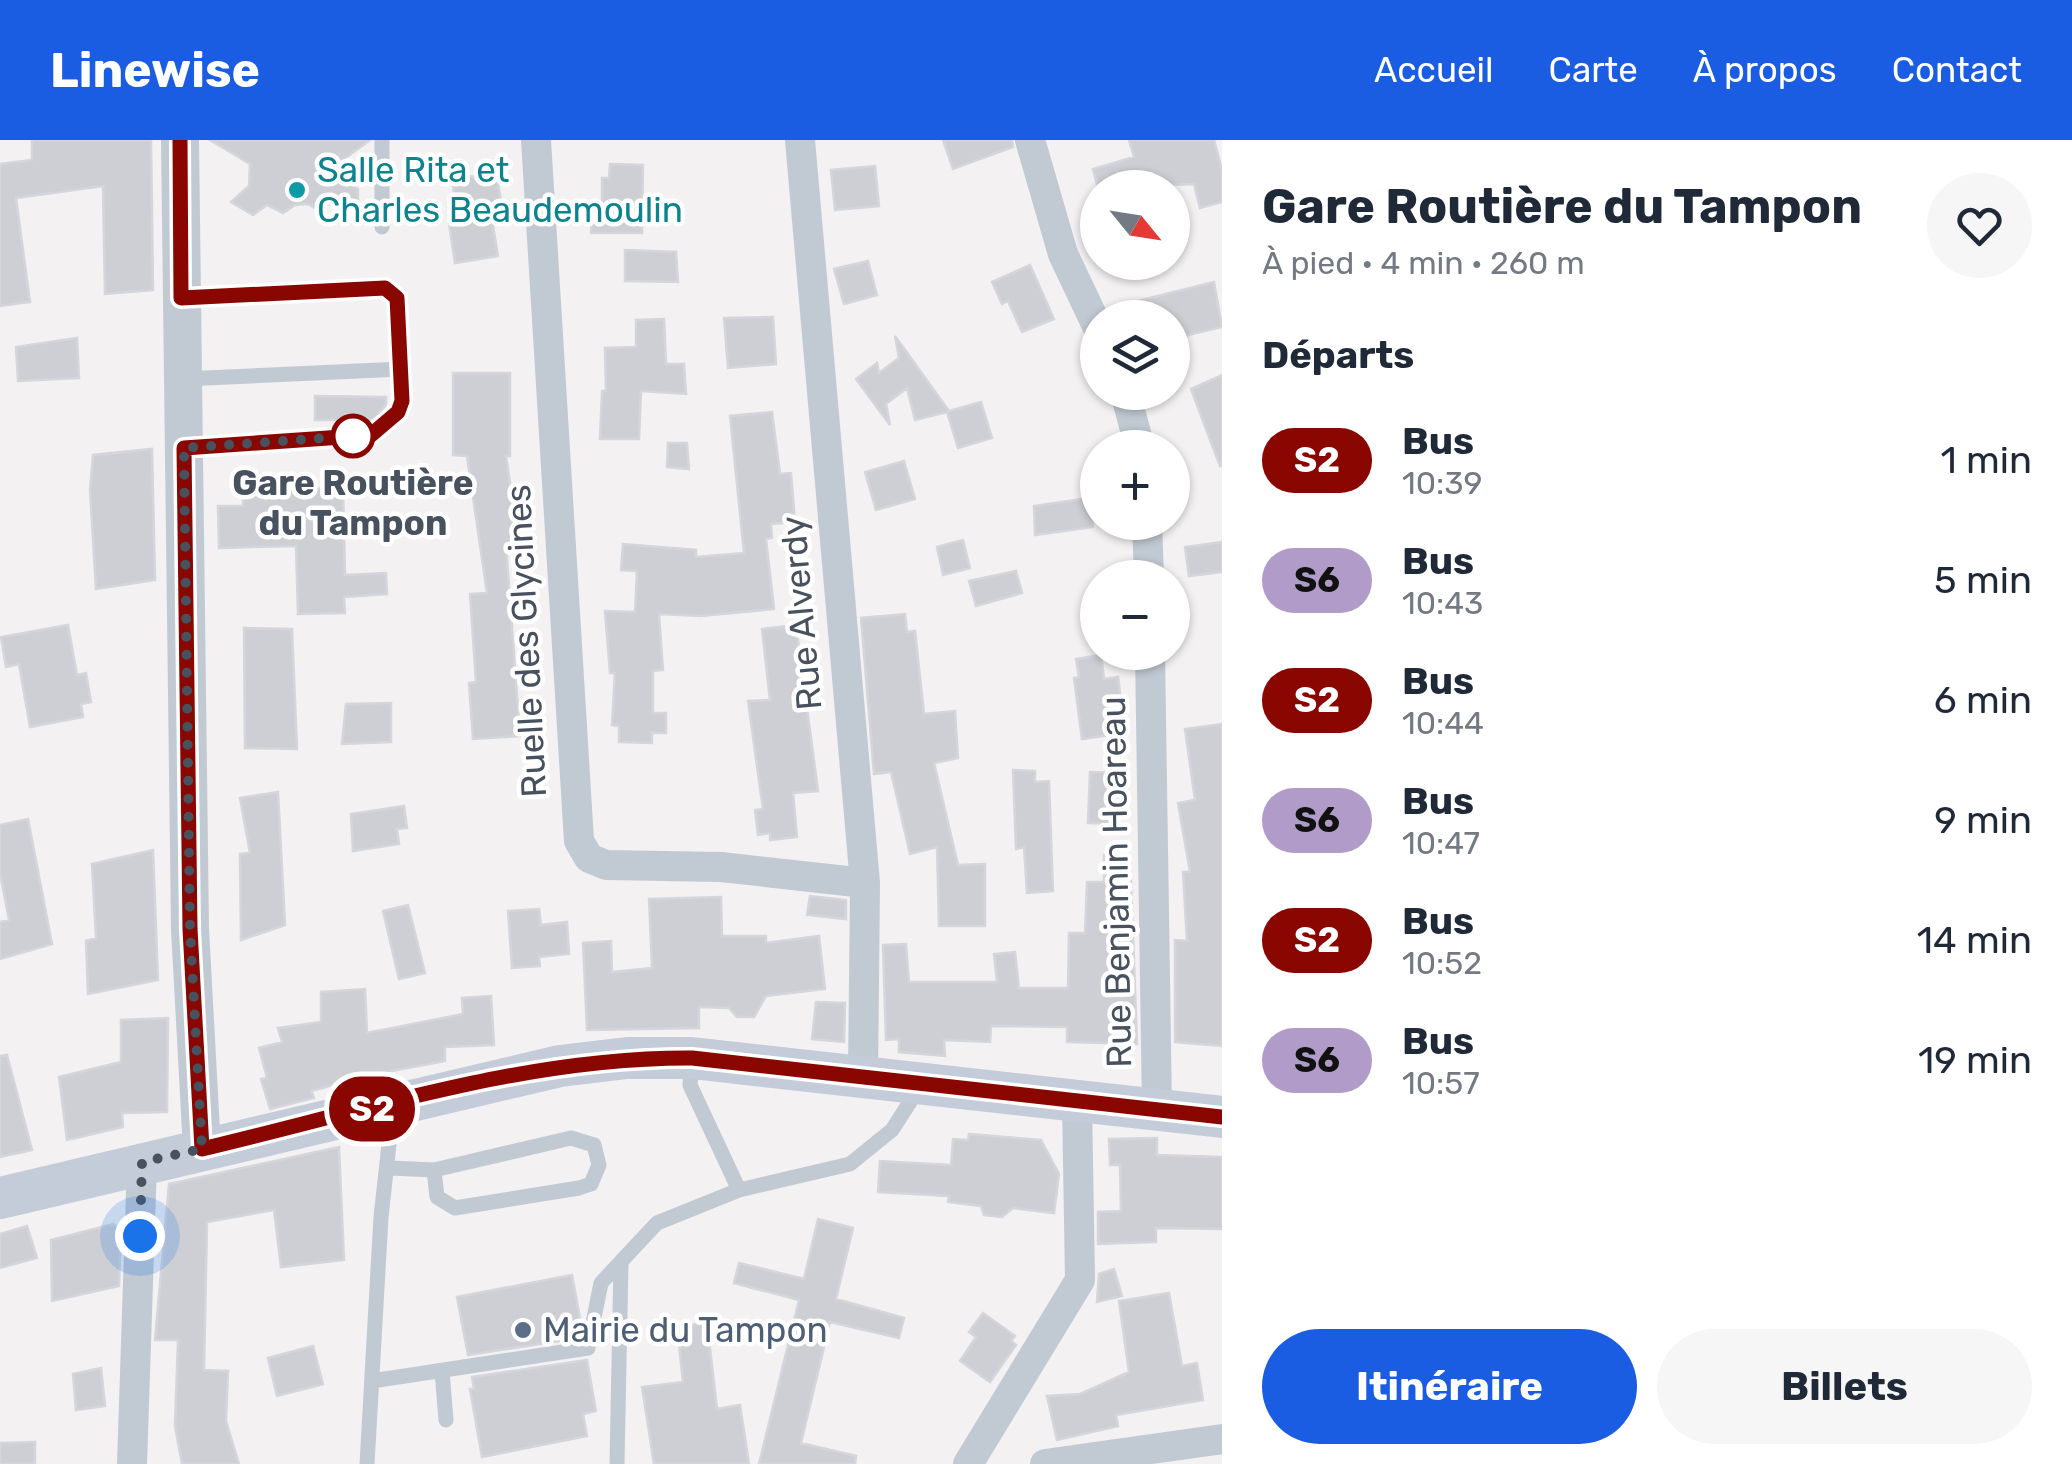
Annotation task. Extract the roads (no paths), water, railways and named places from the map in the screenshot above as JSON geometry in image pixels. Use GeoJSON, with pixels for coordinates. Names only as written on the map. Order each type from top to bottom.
{"type":"FeatureCollection","features":[{"type":"Feature","properties":{"kind":"main road"},"geometry":{"type":"LineString","coordinates":[[0,1198],[560,1066],[627,1058],[692,1058],[1222,1117]]}},
{"type":"Feature","properties":{"kind":"street"},"geometry":{"type":"LineString","coordinates":[[180,140],[190,929],[202,1149]]}},
{"type":"Feature","properties":{"kind":"street","name":"Ruelle des Glycines"},"geometry":{"type":"LineString","coordinates":[[536,140],[579,841],[590,858],[606,865],[721,867],[864,883]]}},
{"type":"Feature","properties":{"kind":"street","name":"Rue Alverdy"},"geometry":{"type":"LineString","coordinates":[[800,140],[864,883],[863,1079]]}},
{"type":"Feature","properties":{"kind":"street"},"geometry":{"type":"LineString","coordinates":[[1030,140],[1064,254],[1085,300]]}},
{"type":"Feature","properties":{"kind":"street","name":"Rue Benjamin Hoareau"},"geometry":{"type":"LineString","coordinates":[[1150,670],[1156,1111]]}},
{"type":"Feature","properties":{"kind":"street"},"geometry":{"type":"LineString","coordinates":[[968,1464],[1080,1280],[1077,1102]]}},
{"type":"Feature","properties":{"kind":"street"},"geometry":{"type":"LineString","coordinates":[[132,1464],[142,1162]]}},
{"type":"Feature","properties":{"kind":"street"},"geometry":{"type":"LineString","coordinates":[[1045,1464],[1222,1439]]}},
{"type":"Feature","properties":{"kind":"lane"},"geometry":{"type":"LineString","coordinates":[[382,140],[382,227]]}},
{"type":"Feature","properties":{"kind":"lane"},"geometry":{"type":"LineString","coordinates":[[181,298],[385,288],[397,298],[402,369],[398,412],[371,435],[184,448]]}},
{"type":"Feature","properties":{"kind":"lane"},"geometry":{"type":"LineString","coordinates":[[183,380],[402,369]]}},
{"type":"Feature","properties":{"kind":"lane"},"geometry":{"type":"LineString","coordinates":[[692,1058],[690,1085],[738,1190]]}},
{"type":"Feature","properties":{"kind":"lane"},"geometry":{"type":"LineString","coordinates":[[372,1381],[588,1348],[601,1283],[658,1224],[738,1190],[850,1164],[892,1130],[910,1102],[915,1085]]}},
{"type":"Feature","properties":{"kind":"lane"},"geometry":{"type":"LineString","coordinates":[[367,1464],[381,1217],[390,1168],[393,1104]]}},
{"type":"Feature","properties":{"kind":"lane"},"geometry":{"type":"LineString","coordinates":[[390,1168],[434,1170],[572,1138],[594,1145],[600,1165],[591,1184],[579,1188],[455,1208],[437,1197],[434,1170]]}},
{"type":"Feature","properties":{"kind":"lane"},"geometry":{"type":"LineString","coordinates":[[618,1464],[622,1262]]}},
{"type":"Feature","properties":{"kind":"lane"},"geometry":{"type":"LineString","coordinates":[[442,1371],[446,1420]]}},
{"type":"Feature","properties":{"kind":"place","name":"Salle Rita et Charles Beaudemoulin"},"geometry":{"type":"Point","coordinates":[297,190]}},
{"type":"Feature","properties":{"kind":"place","name":"Gare Routière du Tampon"},"geometry":{"type":"Point","coordinates":[353,436]}},
{"type":"Feature","properties":{"kind":"place","name":"Mairie du Tampon"},"geometry":{"type":"Point","coordinates":[523,1330]}}]}
